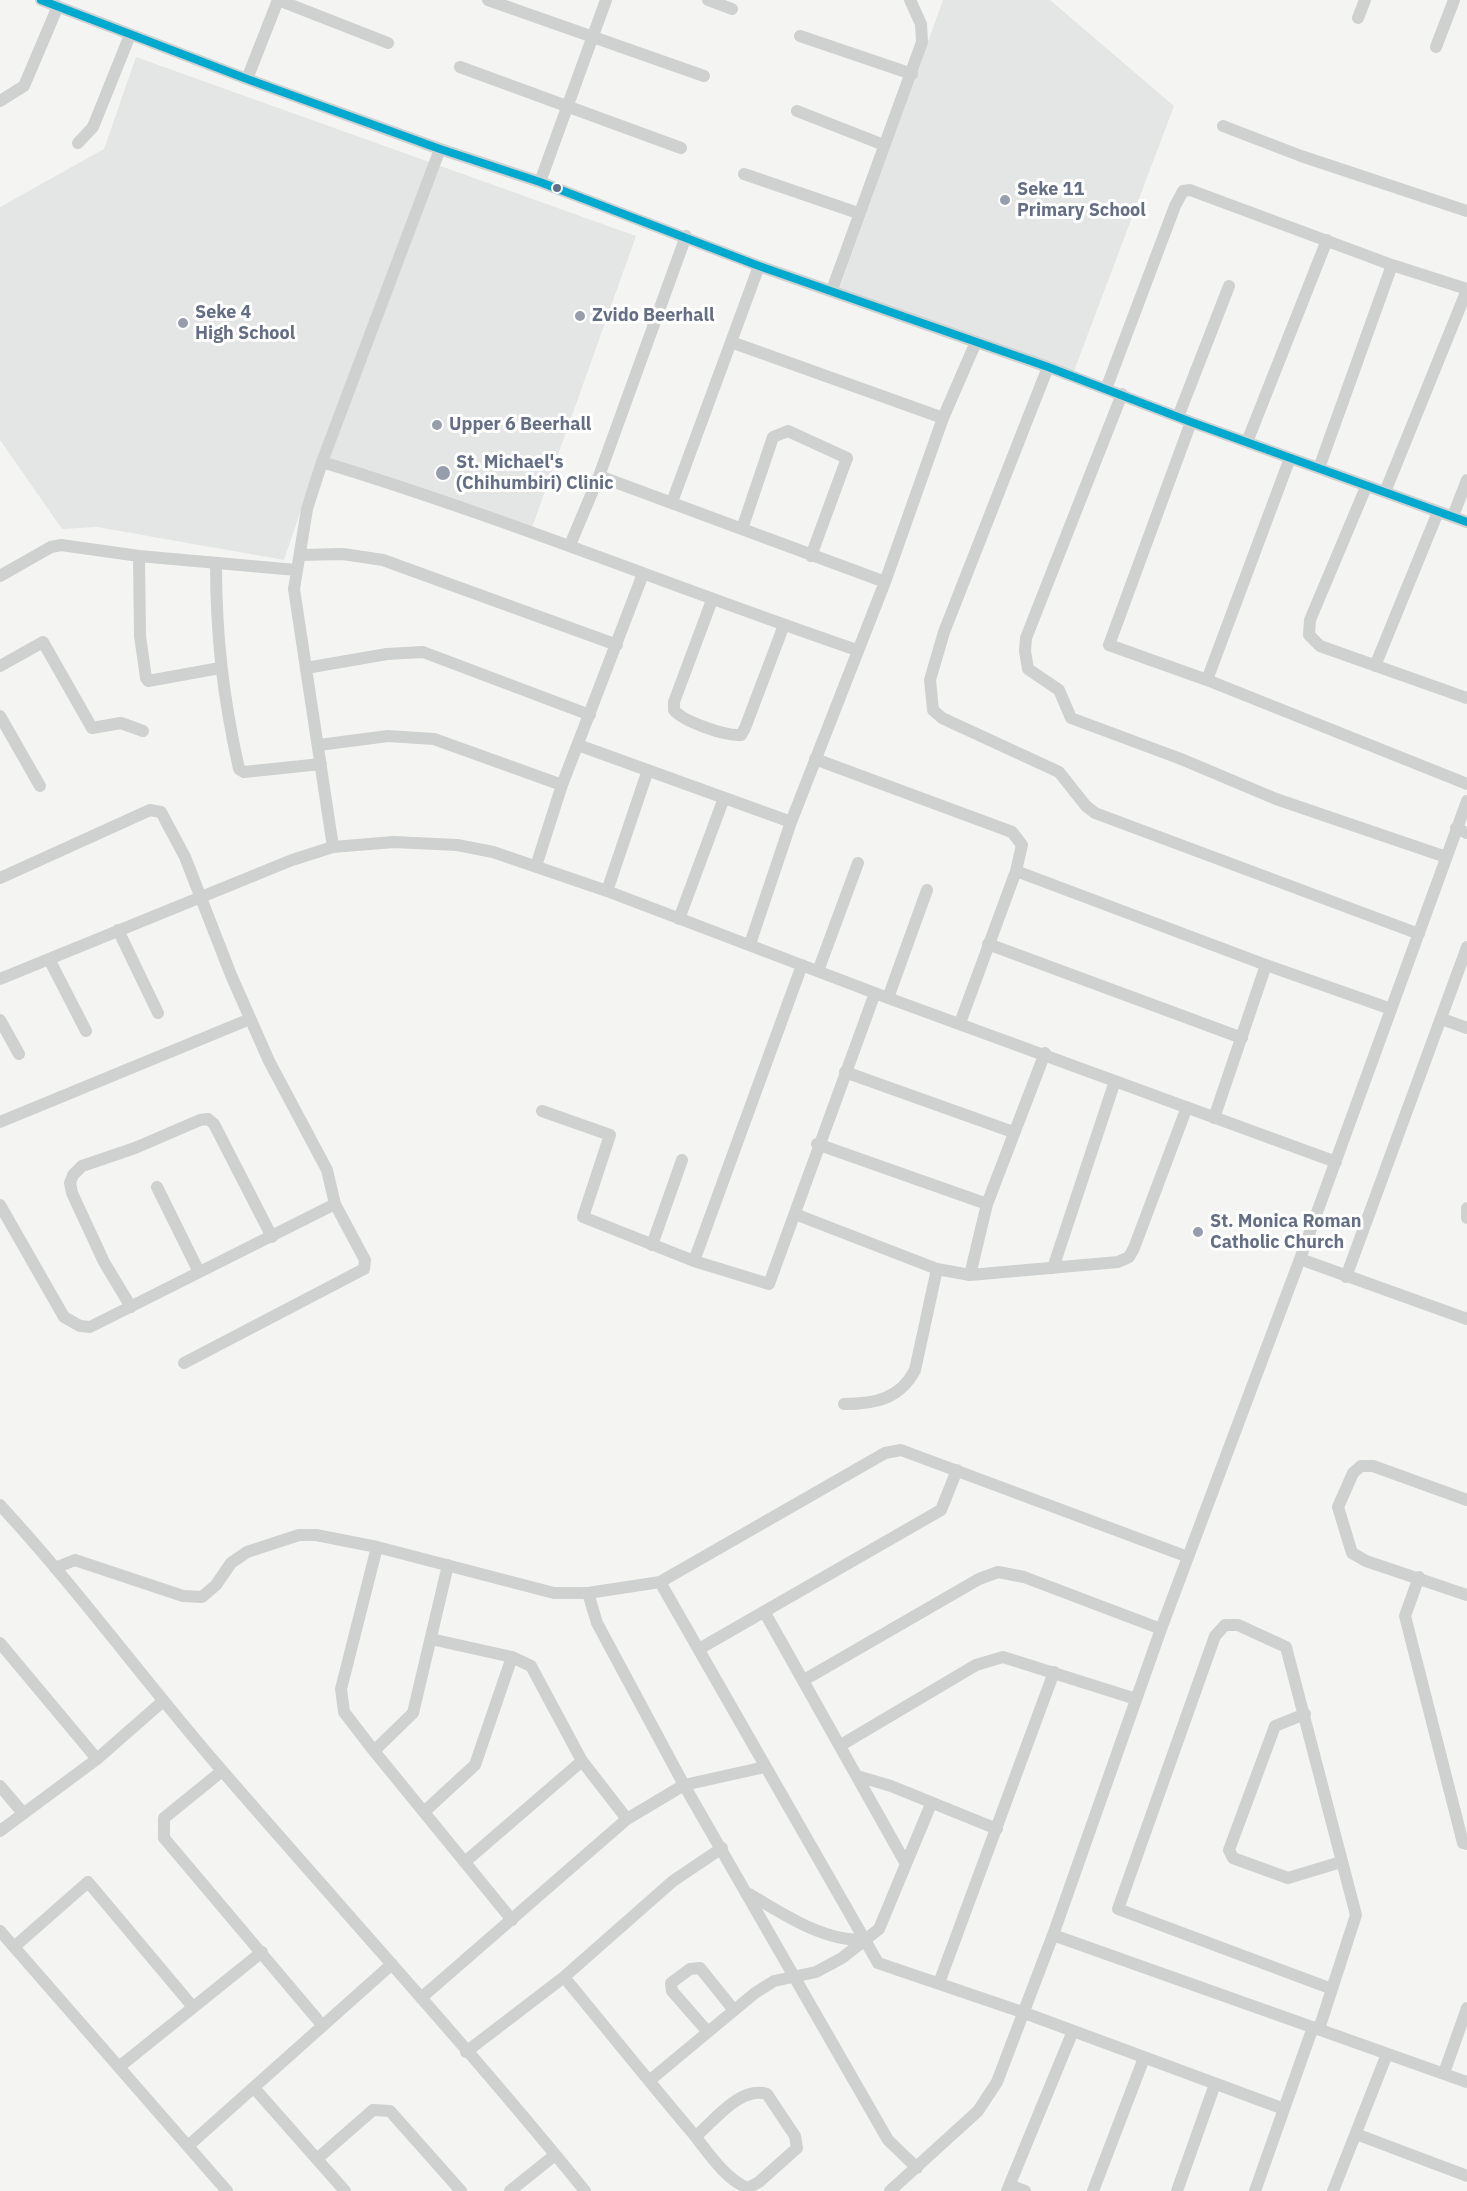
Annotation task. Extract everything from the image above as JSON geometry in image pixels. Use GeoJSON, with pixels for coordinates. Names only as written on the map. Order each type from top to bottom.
{"type":"FeatureCollection","features":[{"type":"Feature","properties":{"kind":"street"},"geometry":{"type":"LineString","coordinates":[[41,0],[247,79],[440,149],[540,182],[686,236],[759,266],[1048,367],[1366,487],[1467,522]]}},
{"type":"Feature","properties":{"kind":"street"},"geometry":{"type":"LineString","coordinates":[[247,79],[278,0],[388,43]]}},
{"type":"Feature","properties":{"kind":"street"},"geometry":{"type":"LineString","coordinates":[[488,0],[592,39],[704,76]]}},
{"type":"Feature","properties":{"kind":"street"},"geometry":{"type":"LineString","coordinates":[[540,182],[606,0]]}},
{"type":"Feature","properties":{"kind":"street"},"geometry":{"type":"LineString","coordinates":[[708,0],[732,9]]}},
{"type":"Feature","properties":{"kind":"street"},"geometry":{"type":"LineString","coordinates":[[832,290],[858,213],[912,74],[922,42],[921,24],[910,0]]}},
{"type":"Feature","properties":{"kind":"street"},"geometry":{"type":"LineString","coordinates":[[1358,18],[1365,0]]}},
{"type":"Feature","properties":{"kind":"street"},"geometry":{"type":"LineString","coordinates":[[1436,47],[1454,0]]}},
{"type":"Feature","properties":{"kind":"street"},"geometry":{"type":"LineString","coordinates":[[0,101],[24,86],[58,6]]}},
{"type":"Feature","properties":{"kind":"street"},"geometry":{"type":"LineString","coordinates":[[78,143],[93,127],[130,35]]}},
{"type":"Feature","properties":{"kind":"street"},"geometry":{"type":"LineString","coordinates":[[800,36],[912,74]]}},
{"type":"Feature","properties":{"kind":"street"},"geometry":{"type":"LineString","coordinates":[[459,67],[681,148]]}},
{"type":"Feature","properties":{"kind":"street"},"geometry":{"type":"LineString","coordinates":[[797,111],[884,145]]}},
{"type":"Feature","properties":{"kind":"street"},"geometry":{"type":"LineString","coordinates":[[1223,126],[1301,156],[1467,211]]}},
{"type":"Feature","properties":{"kind":"street"},"geometry":{"type":"LineString","coordinates":[[333,847],[294,588],[296,570],[307,509],[322,462],[440,149]]}},
{"type":"Feature","properties":{"kind":"street"},"geometry":{"type":"LineString","coordinates":[[744,174],[858,213]]}},
{"type":"Feature","properties":{"kind":"street"},"geometry":{"type":"LineString","coordinates":[[1106,389],[1172,213],[1183,191],[1190,190],[1392,266],[1467,289],[1385,492]]}},
{"type":"Feature","properties":{"kind":"street"},"geometry":{"type":"LineString","coordinates":[[570,545],[599,476],[686,236]]}},
{"type":"Feature","properties":{"kind":"street"},"geometry":{"type":"LineString","coordinates":[[1247,442],[1327,240]]}},
{"type":"Feature","properties":{"kind":"street"},"geometry":{"type":"LineString","coordinates":[[672,502],[759,266]]}},
{"type":"Feature","properties":{"kind":"street"},"geometry":{"type":"LineString","coordinates":[[1319,468],[1392,266]]}},
{"type":"Feature","properties":{"kind":"street"},"geometry":{"type":"LineString","coordinates":[[1178,417],[1229,286]]}},
{"type":"Feature","properties":{"kind":"street"},"geometry":{"type":"LineString","coordinates":[[731,342],[943,418]]}},
{"type":"Feature","properties":{"kind":"street"},"geometry":{"type":"LineString","coordinates":[[750,944],[791,822],[885,582],[943,418],[976,342]]}},
{"type":"Feature","properties":{"kind":"street"},"geometry":{"type":"LineString","coordinates":[[1048,367],[944,632],[930,680],[933,710],[942,718],[1059,772],[1086,806],[1095,813],[1419,934]]}},
{"type":"Feature","properties":{"kind":"street"},"geometry":{"type":"LineString","coordinates":[[1122,394],[1026,638],[1025,651],[1028,669],[1059,690],[1067,714],[1071,718],[1181,759],[1276,799],[1446,857]]}},
{"type":"Feature","properties":{"kind":"street"},"geometry":{"type":"LineString","coordinates":[[1191,422],[1109,645],[1208,680],[1467,784]]}},
{"type":"Feature","properties":{"kind":"street"},"geometry":{"type":"LineString","coordinates":[[742,529],[773,437],[788,431],[847,458],[811,556]]}},
{"type":"Feature","properties":{"kind":"street"},"geometry":{"type":"LineString","coordinates":[[1208,680],[1290,458]]}},
{"type":"Feature","properties":{"kind":"street"},"geometry":{"type":"LineString","coordinates":[[322,462],[570,545],[712,600],[857,650]]}},
{"type":"Feature","properties":{"kind":"street"},"geometry":{"type":"LineString","coordinates":[[599,476],[885,582]]}},
{"type":"Feature","properties":{"kind":"street"},"geometry":{"type":"LineString","coordinates":[[1453,516],[1467,480]]}},
{"type":"Feature","properties":{"kind":"street"},"geometry":{"type":"LineString","coordinates":[[1366,487],[1308,628],[1309,635],[1320,645],[1467,698]]}},
{"type":"Feature","properties":{"kind":"street"},"geometry":{"type":"LineString","coordinates":[[1375,666],[1438,512]]}},
{"type":"Feature","properties":{"kind":"street"},"geometry":{"type":"LineString","coordinates":[[1,574],[56,546],[296,570]]}},
{"type":"Feature","properties":{"kind":"street"},"geometry":{"type":"LineString","coordinates":[[300,555],[343,554],[383,560],[617,645]]}},
{"type":"Feature","properties":{"kind":"street"},"geometry":{"type":"LineString","coordinates":[[139,556],[140,636],[148,681],[220,668]]}},
{"type":"Feature","properties":{"kind":"street"},"geometry":{"type":"LineString","coordinates":[[216,563],[216,628],[220,668],[229,722],[241,771],[321,764]]}},
{"type":"Feature","properties":{"kind":"street"},"geometry":{"type":"LineString","coordinates":[[536,866],[562,785],[643,574]]}},
{"type":"Feature","properties":{"kind":"street"},"geometry":{"type":"LineString","coordinates":[[712,600],[674,702],[674,710],[678,715],[697,724],[741,735],[784,625]]}},
{"type":"Feature","properties":{"kind":"street"},"geometry":{"type":"LineString","coordinates":[[0,666],[43,642],[93,728],[121,723],[143,731]]}},
{"type":"Feature","properties":{"kind":"street"},"geometry":{"type":"LineString","coordinates":[[306,668],[387,654],[423,652],[590,715]]}},
{"type":"Feature","properties":{"kind":"street"},"geometry":{"type":"LineString","coordinates":[[0,716],[40,786]]}},
{"type":"Feature","properties":{"kind":"street"},"geometry":{"type":"LineString","coordinates":[[319,745],[388,736],[434,739],[562,785]]}},
{"type":"Feature","properties":{"kind":"street"},"geometry":{"type":"LineString","coordinates":[[578,745],[791,822]]}},
{"type":"Feature","properties":{"kind":"street"},"geometry":{"type":"LineString","coordinates":[[815,759],[1012,832],[1022,845],[1016,871],[960,1023]]}},
{"type":"Feature","properties":{"kind":"street"},"geometry":{"type":"LineString","coordinates":[[606,891],[648,770]]}},
{"type":"Feature","properties":{"kind":"street"},"geometry":{"type":"LineString","coordinates":[[679,919],[724,798]]}},
{"type":"Feature","properties":{"kind":"street"},"geometry":{"type":"LineString","coordinates":[[890,2191],[978,2111],[997,2082],[1053,1935],[1161,1629],[1336,1162],[1446,857],[1462,831],[1467,801]]}},
{"type":"Feature","properties":{"kind":"street"},"geometry":{"type":"LineString","coordinates":[[1,876],[150,810],[158,810],[166,817],[201,896],[250,1019],[269,1061],[327,1170],[335,1204],[365,1260],[364,1269],[184,1363]]}},
{"type":"Feature","properties":{"kind":"street"},"geometry":{"type":"LineString","coordinates":[[0,979],[201,896],[292,860],[333,847],[394,842],[457,845],[493,852],[606,891],[888,998],[1045,1053],[1336,1162]]}},
{"type":"Feature","properties":{"kind":"street"},"geometry":{"type":"LineString","coordinates":[[818,971],[858,863]]}},
{"type":"Feature","properties":{"kind":"street"},"geometry":{"type":"LineString","coordinates":[[1016,871],[1266,965],[1391,1009]]}},
{"type":"Feature","properties":{"kind":"street"},"geometry":{"type":"LineString","coordinates":[[888,998],[927,890]]}},
{"type":"Feature","properties":{"kind":"street"},"geometry":{"type":"LineString","coordinates":[[118,930],[158,1013]]}},
{"type":"Feature","properties":{"kind":"street"},"geometry":{"type":"LineString","coordinates":[[988,944],[1242,1038]]}},
{"type":"Feature","properties":{"kind":"street"},"geometry":{"type":"LineString","coordinates":[[1346,1277],[1467,946]]}},
{"type":"Feature","properties":{"kind":"street"},"geometry":{"type":"LineString","coordinates":[[49,959],[86,1031]]}},
{"type":"Feature","properties":{"kind":"street"},"geometry":{"type":"LineString","coordinates":[[694,1262],[802,965]]}},
{"type":"Feature","properties":{"kind":"street"},"geometry":{"type":"LineString","coordinates":[[1214,1118],[1266,965]]}},
{"type":"Feature","properties":{"kind":"street"},"geometry":{"type":"LineString","coordinates":[[542,1111],[610,1135],[583,1217],[694,1262],[769,1284],[795,1214],[817,1144],[875,993]]}},
{"type":"Feature","properties":{"kind":"street"},"geometry":{"type":"LineString","coordinates":[[1442,1018],[1467,1028]]}},
{"type":"Feature","properties":{"kind":"street"},"geometry":{"type":"LineString","coordinates":[[0,1122],[250,1019]]}},
{"type":"Feature","properties":{"kind":"street"},"geometry":{"type":"LineString","coordinates":[[0,1020],[19,1054]]}},
{"type":"Feature","properties":{"kind":"street"},"geometry":{"type":"LineString","coordinates":[[970,1275],[987,1204],[1045,1053]]}},
{"type":"Feature","properties":{"kind":"street"},"geometry":{"type":"LineString","coordinates":[[845,1072],[1013,1132]]}},
{"type":"Feature","properties":{"kind":"street"},"geometry":{"type":"LineString","coordinates":[[1053,1268],[1115,1081]]}},
{"type":"Feature","properties":{"kind":"street"},"geometry":{"type":"LineString","coordinates":[[795,1214],[937,1269],[970,1275],[1118,1262],[1129,1257],[1186,1107]]}},
{"type":"Feature","properties":{"kind":"street"},"geometry":{"type":"LineString","coordinates":[[131,1307],[104,1262],[72,1193],[70,1183],[73,1175],[81,1166],[135,1148],[200,1120],[208,1119],[214,1124],[272,1237]]}},
{"type":"Feature","properties":{"kind":"street"},"geometry":{"type":"LineString","coordinates":[[817,1144],[987,1204]]}},
{"type":"Feature","properties":{"kind":"street"},"geometry":{"type":"LineString","coordinates":[[652,1245],[682,1160]]}},
{"type":"Feature","properties":{"kind":"street"},"geometry":{"type":"LineString","coordinates":[[157,1187],[199,1272]]}},
{"type":"Feature","properties":{"kind":"street"},"geometry":{"type":"LineString","coordinates":[[0,1205],[64,1317],[80,1326],[90,1327],[335,1204]]}},
{"type":"Feature","properties":{"kind":"street"},"geometry":{"type":"LineString","coordinates":[[1467,1208],[1467,1218]]}},
{"type":"Feature","properties":{"kind":"street"},"geometry":{"type":"LineString","coordinates":[[1300,1259],[1467,1319]]}},
{"type":"Feature","properties":{"kind":"street"},"geometry":{"type":"LineString","coordinates":[[844,1404],[884,1400],[908,1383],[915,1370],[937,1269]]}},
{"type":"Feature","properties":{"kind":"street"},"geometry":{"type":"LineString","coordinates":[[55,1568],[75,1560],[183,1596],[202,1597],[216,1585],[231,1563],[247,1552],[278,1540],[299,1535],[316,1535],[377,1547],[554,1593],[588,1593],[660,1582],[885,1453],[901,1450],[1188,1557]]}},
{"type":"Feature","properties":{"kind":"street"},"geometry":{"type":"LineString","coordinates":[[1467,1500],[1373,1466],[1361,1466],[1353,1473],[1338,1508],[1352,1553],[1366,1561],[1467,1595]]}},
{"type":"Feature","properties":{"kind":"street"},"geometry":{"type":"LineString","coordinates":[[699,1649],[941,1510],[957,1470]]}},
{"type":"Feature","properties":{"kind":"street"},"geometry":{"type":"LineString","coordinates":[[0,1505],[55,1568],[162,1702],[392,1964],[585,2191]]}},
{"type":"Feature","properties":{"kind":"street"},"geometry":{"type":"LineString","coordinates":[[377,1547],[341,1689],[344,1712],[512,1920]]}},
{"type":"Feature","properties":{"kind":"street"},"geometry":{"type":"LineString","coordinates":[[374,1751],[413,1713],[448,1565]]}},
{"type":"Feature","properties":{"kind":"street"},"geometry":{"type":"LineString","coordinates":[[804,1680],[979,1579],[998,1572],[1024,1577],[1161,1629]]}},
{"type":"Feature","properties":{"kind":"street"},"geometry":{"type":"LineString","coordinates":[[1419,1577],[1405,1616],[1463,1843],[1467,1844]]}},
{"type":"Feature","properties":{"kind":"street"},"geometry":{"type":"LineString","coordinates":[[660,1582],[878,1963],[1022,2012],[1284,2109]]}},
{"type":"Feature","properties":{"kind":"street"},"geometry":{"type":"LineString","coordinates":[[588,1593],[597,1623],[684,1785],[749,1894],[888,2140],[917,2168]]}},
{"type":"Feature","properties":{"kind":"street"},"geometry":{"type":"LineString","coordinates":[[765,1613],[906,1864]]}},
{"type":"Feature","properties":{"kind":"street"},"geometry":{"type":"LineString","coordinates":[[1255,2191],[1284,2109],[1332,1989],[1356,1915],[1286,1647],[1238,1625],[1225,1625],[1215,1636],[1118,1909],[1332,1989]]}},
{"type":"Feature","properties":{"kind":"street"},"geometry":{"type":"LineString","coordinates":[[431,1639],[512,1657],[531,1666],[582,1761],[627,1819]]}},
{"type":"Feature","properties":{"kind":"street"},"geometry":{"type":"LineString","coordinates":[[0,1643],[97,1758]]}},
{"type":"Feature","properties":{"kind":"street"},"geometry":{"type":"LineString","coordinates":[[841,1745],[976,1665],[1003,1656],[1136,1699]]}},
{"type":"Feature","properties":{"kind":"street"},"geometry":{"type":"LineString","coordinates":[[424,1811],[475,1765],[512,1657]]}},
{"type":"Feature","properties":{"kind":"street"},"geometry":{"type":"LineString","coordinates":[[939,1983],[1054,1672]]}},
{"type":"Feature","properties":{"kind":"street"},"geometry":{"type":"LineString","coordinates":[[0,1831],[97,1758],[162,1702]]}},
{"type":"Feature","properties":{"kind":"street"},"geometry":{"type":"LineString","coordinates":[[1305,1714],[1275,1726],[1229,1850],[1233,1858],[1288,1878],[1341,1862]]}},
{"type":"Feature","properties":{"kind":"street"},"geometry":{"type":"LineString","coordinates":[[466,1861],[582,1761]]}},
{"type":"Feature","properties":{"kind":"street"},"geometry":{"type":"LineString","coordinates":[[421,1998],[627,1819],[684,1785],[765,1767]]}},
{"type":"Feature","properties":{"kind":"street"},"geometry":{"type":"LineString","coordinates":[[222,1771],[164,1818],[164,1838],[322,2025]]}},
{"type":"Feature","properties":{"kind":"street"},"geometry":{"type":"LineString","coordinates":[[857,1776],[891,1786],[997,1829]]}},
{"type":"Feature","properties":{"kind":"street"},"geometry":{"type":"LineString","coordinates":[[0,1786],[23,1813]]}},
{"type":"Feature","properties":{"kind":"street"},"geometry":{"type":"LineString","coordinates":[[649,2081],[733,2009],[774,1982],[816,1972],[842,1958],[879,1929],[931,1803]]}},
{"type":"Feature","properties":{"kind":"street"},"geometry":{"type":"LineString","coordinates":[[466,2052],[564,1977],[673,1881],[722,1848]]}},
{"type":"Feature","properties":{"kind":"street"},"geometry":{"type":"LineString","coordinates":[[14,1947],[88,1882],[192,2007]]}},
{"type":"Feature","properties":{"kind":"street"},"geometry":{"type":"LineString","coordinates":[[749,1894],[794,1920],[844,1941],[863,1940]]}},
{"type":"Feature","properties":{"kind":"street"},"geometry":{"type":"LineString","coordinates":[[0,1931],[227,2191]]}},
{"type":"Feature","properties":{"kind":"street"},"geometry":{"type":"LineString","coordinates":[[1053,1935],[1467,2082]]}},
{"type":"Feature","properties":{"kind":"street"},"geometry":{"type":"LineString","coordinates":[[119,2067],[262,1952]]}},
{"type":"Feature","properties":{"kind":"street"},"geometry":{"type":"LineString","coordinates":[[188,2146],[255,2089],[322,2025],[392,1964]]}},
{"type":"Feature","properties":{"kind":"street"},"geometry":{"type":"LineString","coordinates":[[707,2031],[672,1991],[671,1983],[690,1969],[700,1968],[733,2009]]}},
{"type":"Feature","properties":{"kind":"street"},"geometry":{"type":"LineString","coordinates":[[564,1977],[649,2081],[736,2184],[748,2188],[759,2182],[797,2148],[795,2136],[767,2094],[756,2091],[745,2094],[696,2136]]}},
{"type":"Feature","properties":{"kind":"street"},"geometry":{"type":"LineString","coordinates":[[1444,2073],[1467,2008]]}},
{"type":"Feature","properties":{"kind":"street"},"geometry":{"type":"LineString","coordinates":[[1025,2191],[1009,2188],[1073,2031]]}},
{"type":"Feature","properties":{"kind":"street"},"geometry":{"type":"LineString","coordinates":[[1333,2191],[1387,2054]]}},
{"type":"Feature","properties":{"kind":"street"},"geometry":{"type":"LineString","coordinates":[[1093,2191],[1144,2058]]}},
{"type":"Feature","properties":{"kind":"street"},"geometry":{"type":"LineString","coordinates":[[1177,2191],[1215,2084]]}},
{"type":"Feature","properties":{"kind":"street"},"geometry":{"type":"LineString","coordinates":[[255,2089],[345,2191]]}},
{"type":"Feature","properties":{"kind":"street"},"geometry":{"type":"LineString","coordinates":[[318,2158],[373,2110],[384,2109],[398,2120],[461,2191]]}},
{"type":"Feature","properties":{"kind":"street"},"geometry":{"type":"LineString","coordinates":[[1356,2134],[1467,2176]]}},
{"type":"Feature","properties":{"kind":"street"},"geometry":{"type":"LineString","coordinates":[[510,2191],[555,2155]]}},
{"type":"Feature","properties":{"kind":"shaded area","name":"Seke 11 Primary School"},"geometry":{"type":"Polygon","coordinates":[[[943,0],[1050,0],[1174,106],[1071,379],[837,295],[943,0]]]}},
{"type":"Feature","properties":{"kind":"shaded area","name":"Seke 4 High School"},"geometry":{"type":"Polygon","coordinates":[[[136,57],[636,236],[529,536],[318,459],[284,560],[97,527],[62,529],[0,440],[0,207],[104,149],[136,57]]]}},
{"type":"Feature","properties":{"kind":"transit line"},"geometry":{"type":"LineString","coordinates":[[41,0],[247,79],[440,149],[540,182],[759,266],[1048,367],[1191,422],[1467,522]]}},
{"type":"Feature","properties":{"kind":"place","name":"Seke 11 Primary School"},"geometry":{"type":"Point","coordinates":[1005,200]}},
{"type":"Feature","properties":{"kind":"place","name":"Zvido Beerhall"},"geometry":{"type":"Point","coordinates":[580,316]}},
{"type":"Feature","properties":{"kind":"place","name":"Seke 4 High School"},"geometry":{"type":"Point","coordinates":[183,323]}},
{"type":"Feature","properties":{"kind":"place","name":"Upper 6 Beerhall"},"geometry":{"type":"Point","coordinates":[437,425]}},
{"type":"Feature","properties":{"kind":"place","name":"St. Michael's (Chihumbiri) Clinic"},"geometry":{"type":"Point","coordinates":[443,473]}},
{"type":"Feature","properties":{"kind":"place","name":"St. Monica Roman Catholic Church"},"geometry":{"type":"Point","coordinates":[1198,1232]}}]}
